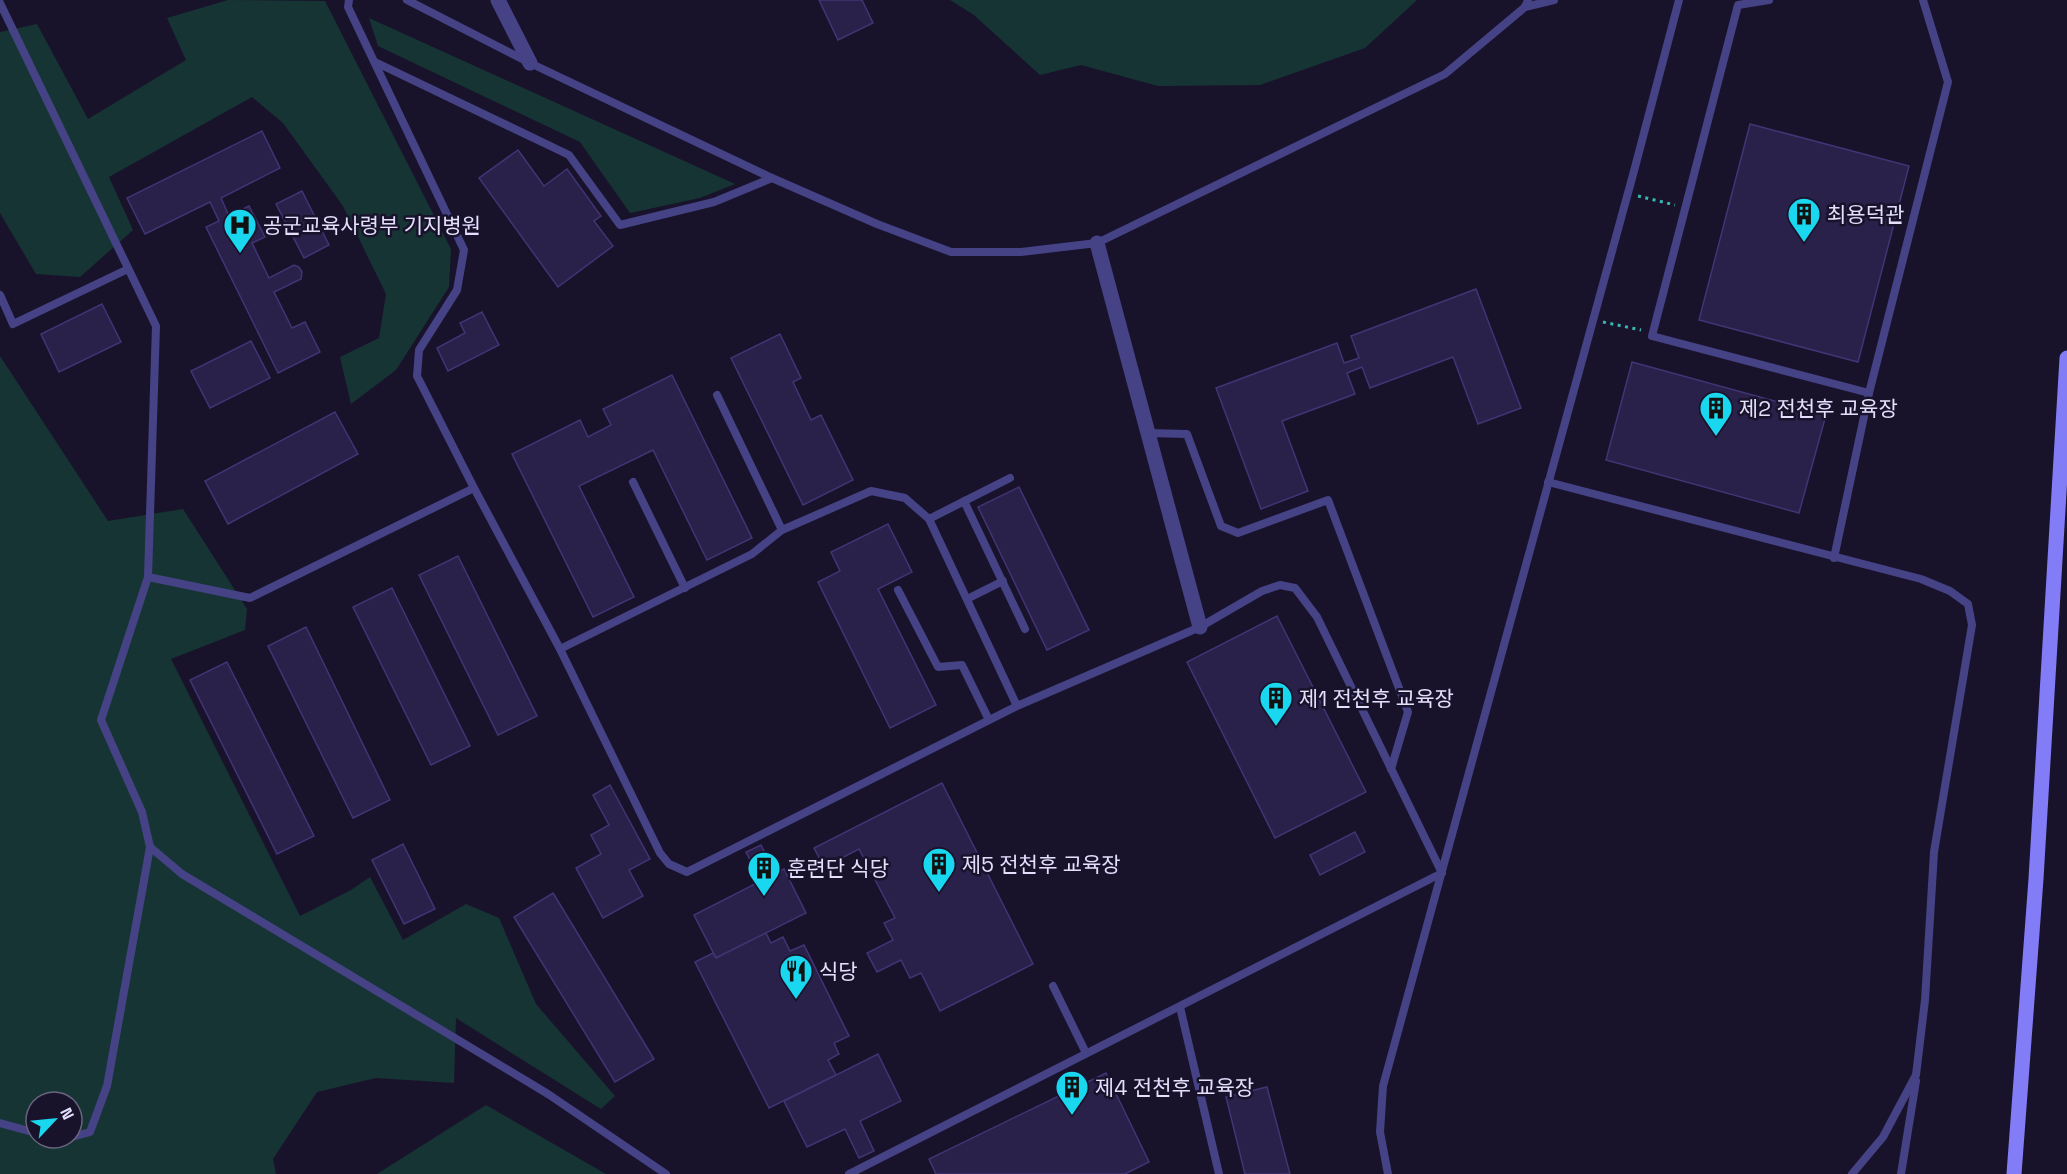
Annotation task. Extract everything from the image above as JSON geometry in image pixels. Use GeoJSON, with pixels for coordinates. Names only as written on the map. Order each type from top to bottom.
{"type":"FeatureCollection","features":[{"type":"Feature","properties":{"kind":"main road"},"geometry":{"type":"LineString","coordinates":[[2014,1174],[2035,891],[2067,358]]}},
{"type":"Feature","properties":{"kind":"street"},"geometry":{"type":"LineString","coordinates":[[498,0],[530,63]]}},
{"type":"Feature","properties":{"kind":"street"},"geometry":{"type":"LineString","coordinates":[[1097,243],[1200,627]]}},
{"type":"Feature","properties":{"kind":"lane"},"geometry":{"type":"LineString","coordinates":[[349,0],[348,7],[464,249],[457,290],[419,350],[417,376],[474,488],[561,649],[660,853],[669,864],[687,872],[1017,706],[1200,627],[1262,591],[1280,585],[1295,588],[1317,617],[1443,873]]}},
{"type":"Feature","properties":{"kind":"lane"},"geometry":{"type":"LineString","coordinates":[[407,0],[530,63],[772,178],[877,224],[951,252],[1021,252],[1097,243],[1444,74],[1526,4],[1554,0]]}},
{"type":"Feature","properties":{"kind":"lane"},"geometry":{"type":"LineString","coordinates":[[1388,1174],[1380,1132],[1383,1086],[1443,873],[1679,0]]}},
{"type":"Feature","properties":{"kind":"lane"},"geometry":{"type":"LineString","coordinates":[[1769,0],[1738,5],[1652,336],[1869,393]]}},
{"type":"Feature","properties":{"kind":"lane"},"geometry":{"type":"LineString","coordinates":[[1834,558],[1869,393],[1948,82],[1923,0]]}},
{"type":"Feature","properties":{"kind":"lane"},"geometry":{"type":"LineString","coordinates":[[0,3],[156,326],[148,578],[101,720],[142,812],[150,847],[107,1086],[90,1132],[84,1134]]}},
{"type":"Feature","properties":{"kind":"lane"},"geometry":{"type":"LineString","coordinates":[[375,62],[569,155],[620,225],[714,202],[772,178]]}},
{"type":"Feature","properties":{"kind":"lane"},"geometry":{"type":"LineString","coordinates":[[0,295],[13,324],[128,269]]}},
{"type":"Feature","properties":{"kind":"lane"},"geometry":{"type":"LineString","coordinates":[[717,395],[782,530]]}},
{"type":"Feature","properties":{"kind":"lane"},"geometry":{"type":"LineString","coordinates":[[1148,433],[1186,435],[1221,526],[1238,533],[1328,500],[1408,712],[1391,769]]}},
{"type":"Feature","properties":{"kind":"lane"},"geometry":{"type":"LineString","coordinates":[[928,519],[1010,478]]}},
{"type":"Feature","properties":{"kind":"lane"},"geometry":{"type":"LineString","coordinates":[[633,482],[685,588]]}},
{"type":"Feature","properties":{"kind":"lane"},"geometry":{"type":"LineString","coordinates":[[1548,482],[1921,579],[1950,591],[1968,604],[1972,625],[1934,852],[1925,1000],[1901,1174]]}},
{"type":"Feature","properties":{"kind":"lane"},"geometry":{"type":"LineString","coordinates":[[148,578],[250,598],[474,488]]}},
{"type":"Feature","properties":{"kind":"lane"},"geometry":{"type":"LineString","coordinates":[[561,649],[753,554],[782,530],[872,491],[905,498],[928,519],[1017,706]]}},
{"type":"Feature","properties":{"kind":"lane"},"geometry":{"type":"LineString","coordinates":[[964,501],[1025,629]]}},
{"type":"Feature","properties":{"kind":"lane"},"geometry":{"type":"LineString","coordinates":[[967,599],[1003,581]]}},
{"type":"Feature","properties":{"kind":"lane"},"geometry":{"type":"LineString","coordinates":[[898,590],[938,667],[962,665],[989,720]]}},
{"type":"Feature","properties":{"kind":"lane"},"geometry":{"type":"LineString","coordinates":[[150,847],[182,874],[548,1094],[666,1174]]}},
{"type":"Feature","properties":{"kind":"lane"},"geometry":{"type":"LineString","coordinates":[[849,1174],[861,1171],[1086,1053],[1443,873]]}},
{"type":"Feature","properties":{"kind":"lane"},"geometry":{"type":"LineString","coordinates":[[1053,986],[1086,1053]]}},
{"type":"Feature","properties":{"kind":"lane"},"geometry":{"type":"LineString","coordinates":[[1180,1007],[1219,1174]]}},
{"type":"Feature","properties":{"kind":"lane"},"geometry":{"type":"LineString","coordinates":[[1852,1174],[1883,1137],[1916,1075]]}},
{"type":"Feature","properties":{"kind":"lane"},"geometry":{"type":"LineString","coordinates":[[0,1123],[24,1130]]}},
{"type":"Feature","properties":{"kind":"path"},"geometry":{"type":"LineString","coordinates":[[1628,193],[1685,208]]}},
{"type":"Feature","properties":{"kind":"path"},"geometry":{"type":"LineString","coordinates":[[1593,320],[1653,332]]}},
{"type":"Feature","properties":{"kind":"green space"},"geometry":{"type":"Polygon","coordinates":[[[228,0],[325,1],[451,249],[449,287],[396,370],[351,404],[340,357],[379,338],[386,294],[343,206],[283,123],[252,97],[109,177],[133,230],[80,277],[36,274],[0,213],[0,32],[37,24],[88,119],[186,60],[167,18],[228,0]]]}},
{"type":"Feature","properties":{"kind":"green space"},"geometry":{"type":"Polygon","coordinates":[[[950,0],[1417,0],[1365,48],[1260,85],[1158,86],[1081,65],[1040,75],[974,15],[950,0]]]}},
{"type":"Feature","properties":{"kind":"green space"},"geometry":{"type":"Polygon","coordinates":[[[369,18],[735,184],[700,198],[630,213],[580,142],[378,46],[369,18]]]}},
{"type":"Feature","properties":{"kind":"green space"},"geometry":{"type":"Polygon","coordinates":[[[0,356],[108,521],[183,509],[247,609],[245,630],[171,659],[300,916],[351,890],[370,877],[403,940],[466,904],[499,918],[536,1004],[615,1096],[601,1109],[456,1018],[454,1083],[376,1078],[317,1092],[273,1159],[276,1174],[0,1174],[0,356]]]}},
{"type":"Feature","properties":{"kind":"green space"},"geometry":{"type":"Polygon","coordinates":[[[486,1105],[606,1174],[377,1174],[486,1105]]]}},
{"type":"Feature","properties":{"kind":"building"},"geometry":{"type":"Polygon","coordinates":[[[819,0],[862,0],[873,23],[838,40],[819,0]]]}},
{"type":"Feature","properties":{"kind":"building","name":"최용덕관"},"geometry":{"type":"Polygon","coordinates":[[[1750,124],[1909,166],[1858,362],[1699,320],[1750,124]]]}},
{"type":"Feature","properties":{"kind":"building"},"geometry":{"type":"Polygon","coordinates":[[[262,131],[280,168],[221,198],[229,216],[249,206],[265,237],[252,243],[269,278],[294,265],[302,272],[301,279],[274,292],[292,328],[305,322],[320,352],[278,373],[206,227],[219,221],[210,202],[145,234],[127,198],[262,131]]]}},
{"type":"Feature","properties":{"kind":"building"},"geometry":{"type":"Polygon","coordinates":[[[518,150],[544,186],[567,169],[601,216],[594,221],[613,246],[558,287],[479,178],[518,150]]]}},
{"type":"Feature","properties":{"kind":"building"},"geometry":{"type":"Polygon","coordinates":[[[302,191],[329,245],[304,258],[276,204],[302,191]]]}},
{"type":"Feature","properties":{"kind":"building"},"geometry":{"type":"Polygon","coordinates":[[[1476,289],[1521,408],[1478,424],[1453,357],[1370,388],[1362,367],[1347,373],[1355,394],[1282,421],[1308,491],[1261,509],[1216,388],[1337,343],[1344,363],[1359,358],[1351,336],[1476,289]]]}},
{"type":"Feature","properties":{"kind":"building"},"geometry":{"type":"Polygon","coordinates":[[[102,304],[121,342],[59,372],[41,334],[102,304]]]}},
{"type":"Feature","properties":{"kind":"building"},"geometry":{"type":"Polygon","coordinates":[[[482,312],[499,345],[448,371],[437,348],[465,333],[460,323],[482,312]]]}},
{"type":"Feature","properties":{"kind":"building"},"geometry":{"type":"Polygon","coordinates":[[[780,334],[801,378],[793,382],[811,420],[821,415],[853,480],[803,505],[731,358],[780,334]]]}},
{"type":"Feature","properties":{"kind":"building"},"geometry":{"type":"Polygon","coordinates":[[[251,341],[270,378],[210,408],[191,371],[251,341]]]}},
{"type":"Feature","properties":{"kind":"building","name":"제2 전천후 교육장"},"geometry":{"type":"Polygon","coordinates":[[[1632,362],[1826,415],[1799,513],[1606,460],[1632,362]]]}},
{"type":"Feature","properties":{"kind":"building"},"geometry":{"type":"Polygon","coordinates":[[[672,375],[752,538],[707,560],[653,450],[579,486],[634,597],[593,617],[512,454],[580,420],[588,437],[611,425],[603,409],[672,375]]]}},
{"type":"Feature","properties":{"kind":"building"},"geometry":{"type":"Polygon","coordinates":[[[335,412],[358,454],[228,524],[205,481],[335,412]]]}},
{"type":"Feature","properties":{"kind":"building"},"geometry":{"type":"Polygon","coordinates":[[[1019,487],[1089,630],[1047,650],[978,507],[1019,487]]]}},
{"type":"Feature","properties":{"kind":"building"},"geometry":{"type":"Polygon","coordinates":[[[888,524],[912,572],[878,589],[936,705],[890,728],[818,582],[840,571],[831,552],[888,524]]]}},
{"type":"Feature","properties":{"kind":"building"},"geometry":{"type":"Polygon","coordinates":[[[458,556],[537,716],[498,735],[419,575],[458,556]]]}},
{"type":"Feature","properties":{"kind":"building"},"geometry":{"type":"Polygon","coordinates":[[[392,588],[470,746],[431,765],[353,607],[392,588]]]}},
{"type":"Feature","properties":{"kind":"building","name":"제1 전천후 교육장"},"geometry":{"type":"Polygon","coordinates":[[[1277,616],[1366,792],[1275,838],[1187,662],[1277,616]]]}},
{"type":"Feature","properties":{"kind":"building"},"geometry":{"type":"Polygon","coordinates":[[[306,627],[390,800],[353,818],[268,646],[306,627]]]}},
{"type":"Feature","properties":{"kind":"building"},"geometry":{"type":"Polygon","coordinates":[[[227,662],[314,836],[277,854],[190,680],[227,662]]]}},
{"type":"Feature","properties":{"kind":"building","name":"제5 전천후 교육장"},"geometry":{"type":"Polygon","coordinates":[[[942,783],[1033,964],[940,1011],[921,973],[910,978],[901,960],[877,972],[867,953],[893,940],[884,923],[895,918],[859,849],[824,867],[814,848],[942,783]]]}},
{"type":"Feature","properties":{"kind":"building"},"geometry":{"type":"Polygon","coordinates":[[[610,785],[650,859],[629,870],[643,896],[603,918],[576,868],[601,854],[591,835],[609,825],[593,795],[610,785]]]}},
{"type":"Feature","properties":{"kind":"building"},"geometry":{"type":"Polygon","coordinates":[[[1355,832],[1365,852],[1320,875],[1310,855],[1355,832]]]}},
{"type":"Feature","properties":{"kind":"building"},"geometry":{"type":"Polygon","coordinates":[[[403,844],[435,909],[404,924],[372,860],[403,844]]]}},
{"type":"Feature","properties":{"kind":"building","name":"훈련단 식당"},"geometry":{"type":"Polygon","coordinates":[[[761,845],[775,873],[784,869],[806,913],[716,958],[694,915],[761,881],[746,852],[761,845]]]}},
{"type":"Feature","properties":{"kind":"building"},"geometry":{"type":"Polygon","coordinates":[[[553,893],[654,1059],[615,1082],[514,917],[553,893]]]}},
{"type":"Feature","properties":{"kind":"building"},"geometry":{"type":"Polygon","coordinates":[[[766,933],[771,943],[783,937],[790,951],[804,945],[849,1036],[834,1043],[839,1054],[828,1060],[836,1075],[769,1108],[695,962],[713,953],[716,958],[766,933]]]}},
{"type":"Feature","properties":{"kind":"building"},"geometry":{"type":"Polygon","coordinates":[[[878,1054],[901,1101],[860,1121],[874,1151],[859,1158],[845,1129],[807,1147],[784,1101],[878,1054]]]}},
{"type":"Feature","properties":{"kind":"building","name":"제4 전천후 교육장"},"geometry":{"type":"Polygon","coordinates":[[[1106,1073],[1149,1162],[1125,1174],[936,1174],[929,1159],[1106,1073]]]}},
{"type":"Feature","properties":{"kind":"building"},"geometry":{"type":"Polygon","coordinates":[[[1267,1087],[1290,1174],[1245,1174],[1226,1097],[1267,1087]]]}},
{"type":"Feature","properties":{"kind":"place","name":"최용덕관"},"geometry":{"type":"Point","coordinates":[1804,243]}},
{"type":"Feature","properties":{"kind":"place","name":"공군교육사령부 기지병원"},"geometry":{"type":"Point","coordinates":[240,254]}},
{"type":"Feature","properties":{"kind":"place","name":"제2 전천후 교육장"},"geometry":{"type":"Point","coordinates":[1716,437]}},
{"type":"Feature","properties":{"kind":"place","name":"제1 전천후 교육장"},"geometry":{"type":"Point","coordinates":[1276,727]}},
{"type":"Feature","properties":{"kind":"place","name":"제5 전천후 교육장"},"geometry":{"type":"Point","coordinates":[939,893]}},
{"type":"Feature","properties":{"kind":"place","name":"훈련단 식당"},"geometry":{"type":"Point","coordinates":[764,897]}},
{"type":"Feature","properties":{"kind":"place","name":"식당"},"geometry":{"type":"Point","coordinates":[796,1000]}},
{"type":"Feature","properties":{"kind":"place","name":"제4 전천후 교육장"},"geometry":{"type":"Point","coordinates":[1072,1116]}}]}
